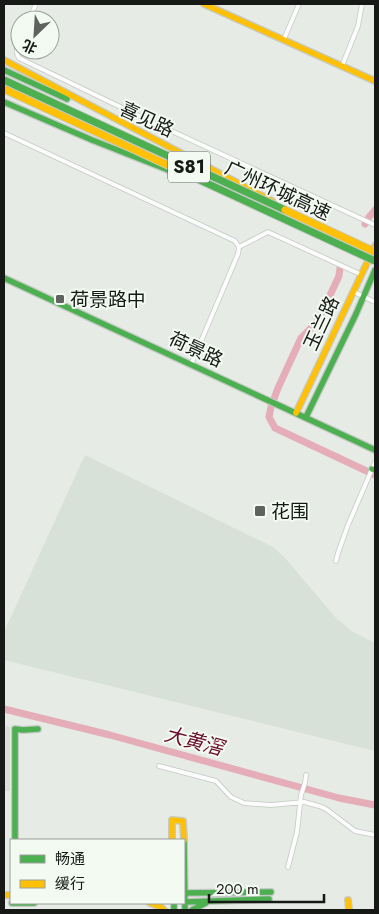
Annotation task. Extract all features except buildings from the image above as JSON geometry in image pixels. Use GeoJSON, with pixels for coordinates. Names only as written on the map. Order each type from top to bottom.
{"type":"FeatureCollection","features":[{"type":"Feature","properties":{"kind":"main road"},"geometry":{"type":"LineString","coordinates":[[204,4],[375,81]]}},
{"type":"Feature","properties":{"kind":"main road"},"geometry":{"type":"LineString","coordinates":[[4,60],[323,229]]}},
{"type":"Feature","properties":{"kind":"main road"},"geometry":{"type":"LineString","coordinates":[[4,70],[158,141]]}},
{"type":"Feature","properties":{"kind":"main road","name":"广州环城高速"},"geometry":{"type":"LineString","coordinates":[[4,80],[375,252]]}},
{"type":"Feature","properties":{"kind":"main road","name":"广州环城高速"},"geometry":{"type":"LineString","coordinates":[[4,89],[375,260]]}},
{"type":"Feature","properties":{"kind":"main road"},"geometry":{"type":"LineString","coordinates":[[4,103],[213,188],[285,220]]}},
{"type":"Feature","properties":{"kind":"main road","name":"玉兰路"},"geometry":{"type":"LineString","coordinates":[[296,413],[375,246]]}},
{"type":"Feature","properties":{"kind":"main road","name":"玉兰路"},"geometry":{"type":"LineString","coordinates":[[306,417],[333,364],[375,270]]}},
{"type":"Feature","properties":{"kind":"main road","name":"荷景路"},"geometry":{"type":"LineString","coordinates":[[4,278],[375,450]]}},
{"type":"Feature","properties":{"kind":"main road"},"geometry":{"type":"LineString","coordinates":[[15,839],[15,729],[38,729]]}},
{"type":"Feature","properties":{"kind":"main road"},"geometry":{"type":"LineString","coordinates":[[172,839],[172,820],[183,821],[184,839]]}},
{"type":"Feature","properties":{"kind":"main road"},"geometry":{"type":"LineString","coordinates":[[185,893],[270,896],[210,902],[185,902]]}},
{"type":"Feature","properties":{"kind":"main road"},"geometry":{"type":"LineString","coordinates":[[348,900],[349,910]]}},
{"type":"Feature","properties":{"kind":"main road"},"geometry":{"type":"LineString","coordinates":[[192,910],[210,902]]}},
{"type":"Feature","properties":{"kind":"main road"},"geometry":{"type":"LineString","coordinates":[[152,904],[164,910]]}},
{"type":"Feature","properties":{"kind":"street"},"geometry":{"type":"LineString","coordinates":[[284,40],[298,4]]}},
{"type":"Feature","properties":{"kind":"street"},"geometry":{"type":"LineString","coordinates":[[342,66],[358,26],[362,4]]}},
{"type":"Feature","properties":{"kind":"street","name":"喜见路"},"geometry":{"type":"LineString","coordinates":[[23,60],[139,116],[374,224]]}},
{"type":"Feature","properties":{"kind":"street"},"geometry":{"type":"LineString","coordinates":[[4,133],[235,241],[239,247],[238,254],[190,365]]}},
{"type":"Feature","properties":{"kind":"street"},"geometry":{"type":"LineString","coordinates":[[239,247],[268,232],[362,275]]}},
{"type":"Feature","properties":{"kind":"street"},"geometry":{"type":"LineString","coordinates":[[354,292],[375,302]]}},
{"type":"Feature","properties":{"kind":"street"},"geometry":{"type":"LineString","coordinates":[[336,561],[340,546],[368,477],[374,467]]}},
{"type":"Feature","properties":{"kind":"street"},"geometry":{"type":"LineString","coordinates":[[159,766],[216,781],[232,796],[244,802],[271,805],[300,802],[323,807],[355,831],[375,835]]}},
{"type":"Feature","properties":{"kind":"street"},"geometry":{"type":"LineString","coordinates":[[288,867],[297,832],[300,802],[306,783],[306,775]]}},
{"type":"Feature","properties":{"kind":"shaded area"},"geometry":{"type":"Polygon","coordinates":[[[85,455],[273,547],[285,558],[336,618],[353,632],[375,643],[375,751],[4,660],[4,632],[85,455]]]}},
{"type":"Feature","properties":{"kind":"shaded area"},"geometry":{"type":"Polygon","coordinates":[[[4,725],[10,727],[10,791],[4,791],[4,725]]]}},
{"type":"Feature","properties":{"kind":"waterway"},"geometry":{"type":"LineString","coordinates":[[365,224],[375,210]]}},
{"type":"Feature","properties":{"kind":"waterway"},"geometry":{"type":"LineString","coordinates":[[340,268],[339,276],[318,321],[301,338],[278,388],[269,417],[275,428],[375,475]]}},
{"type":"Feature","properties":{"kind":"waterway","name":"大黄滘"},"geometry":{"type":"LineString","coordinates":[[4,709],[110,735],[339,798],[375,805]]}},
{"type":"Feature","properties":{"kind":"traffic: fast"},"geometry":{"type":"LineString","coordinates":[[4,70],[67,99]]}},
{"type":"Feature","properties":{"kind":"traffic: fast"},"geometry":{"type":"LineString","coordinates":[[4,80],[285,210]]}},
{"type":"Feature","properties":{"kind":"traffic: fast"},"geometry":{"type":"LineString","coordinates":[[4,102],[92,140],[181,175]]}},
{"type":"Feature","properties":{"kind":"traffic: fast"},"geometry":{"type":"LineString","coordinates":[[176,169],[375,261]]}},
{"type":"Feature","properties":{"kind":"traffic: fast"},"geometry":{"type":"LineString","coordinates":[[306,417],[375,270]]}},
{"type":"Feature","properties":{"kind":"traffic: fast"},"geometry":{"type":"LineString","coordinates":[[4,278],[375,450]]}},
{"type":"Feature","properties":{"kind":"traffic: fast"},"geometry":{"type":"LineString","coordinates":[[15,839],[15,729],[38,729]]}},
{"type":"Feature","properties":{"kind":"traffic: fast"},"geometry":{"type":"LineString","coordinates":[[185,893],[271,892]]}},
{"type":"Feature","properties":{"kind":"traffic: fast"},"geometry":{"type":"LineString","coordinates":[[185,902],[269,899]]}},
{"type":"Feature","properties":{"kind":"traffic: fast"},"geometry":{"type":"LineString","coordinates":[[192,910],[206,903]]}},
{"type":"Feature","properties":{"kind":"traffic: fast"},"geometry":{"type":"LineString","coordinates":[[174,904],[174,910]]}},
{"type":"Feature","properties":{"kind":"traffic: fast"},"geometry":{"type":"LineString","coordinates":[[185,904],[185,910]]}},
{"type":"Feature","properties":{"kind":"traffic: slow"},"geometry":{"type":"LineString","coordinates":[[204,4],[375,81]]}},
{"type":"Feature","properties":{"kind":"traffic: slow"},"geometry":{"type":"LineString","coordinates":[[4,60],[272,201]]}},
{"type":"Feature","properties":{"kind":"traffic: slow"},"geometry":{"type":"LineString","coordinates":[[4,89],[176,169]]}},
{"type":"Feature","properties":{"kind":"traffic: slow"},"geometry":{"type":"LineString","coordinates":[[285,210],[375,252]]}},
{"type":"Feature","properties":{"kind":"traffic: slow"},"geometry":{"type":"LineString","coordinates":[[296,413],[375,246]]}},
{"type":"Feature","properties":{"kind":"traffic: slow"},"geometry":{"type":"LineString","coordinates":[[172,839],[172,820],[183,821],[184,839]]}},
{"type":"Feature","properties":{"kind":"traffic: slow"},"geometry":{"type":"LineString","coordinates":[[4,895],[10,895]]}},
{"type":"Feature","properties":{"kind":"traffic: slow"},"geometry":{"type":"LineString","coordinates":[[348,900],[349,910]]}},
{"type":"Feature","properties":{"kind":"traffic: slow"},"geometry":{"type":"LineString","coordinates":[[153,904],[164,910]]}},
{"type":"Feature","properties":{"kind":"place","name":"荷景路中"},"geometry":{"type":"Point","coordinates":[60,299]}},
{"type":"Feature","properties":{"kind":"place","name":"花围"},"geometry":{"type":"Point","coordinates":[260,511]}}]}
